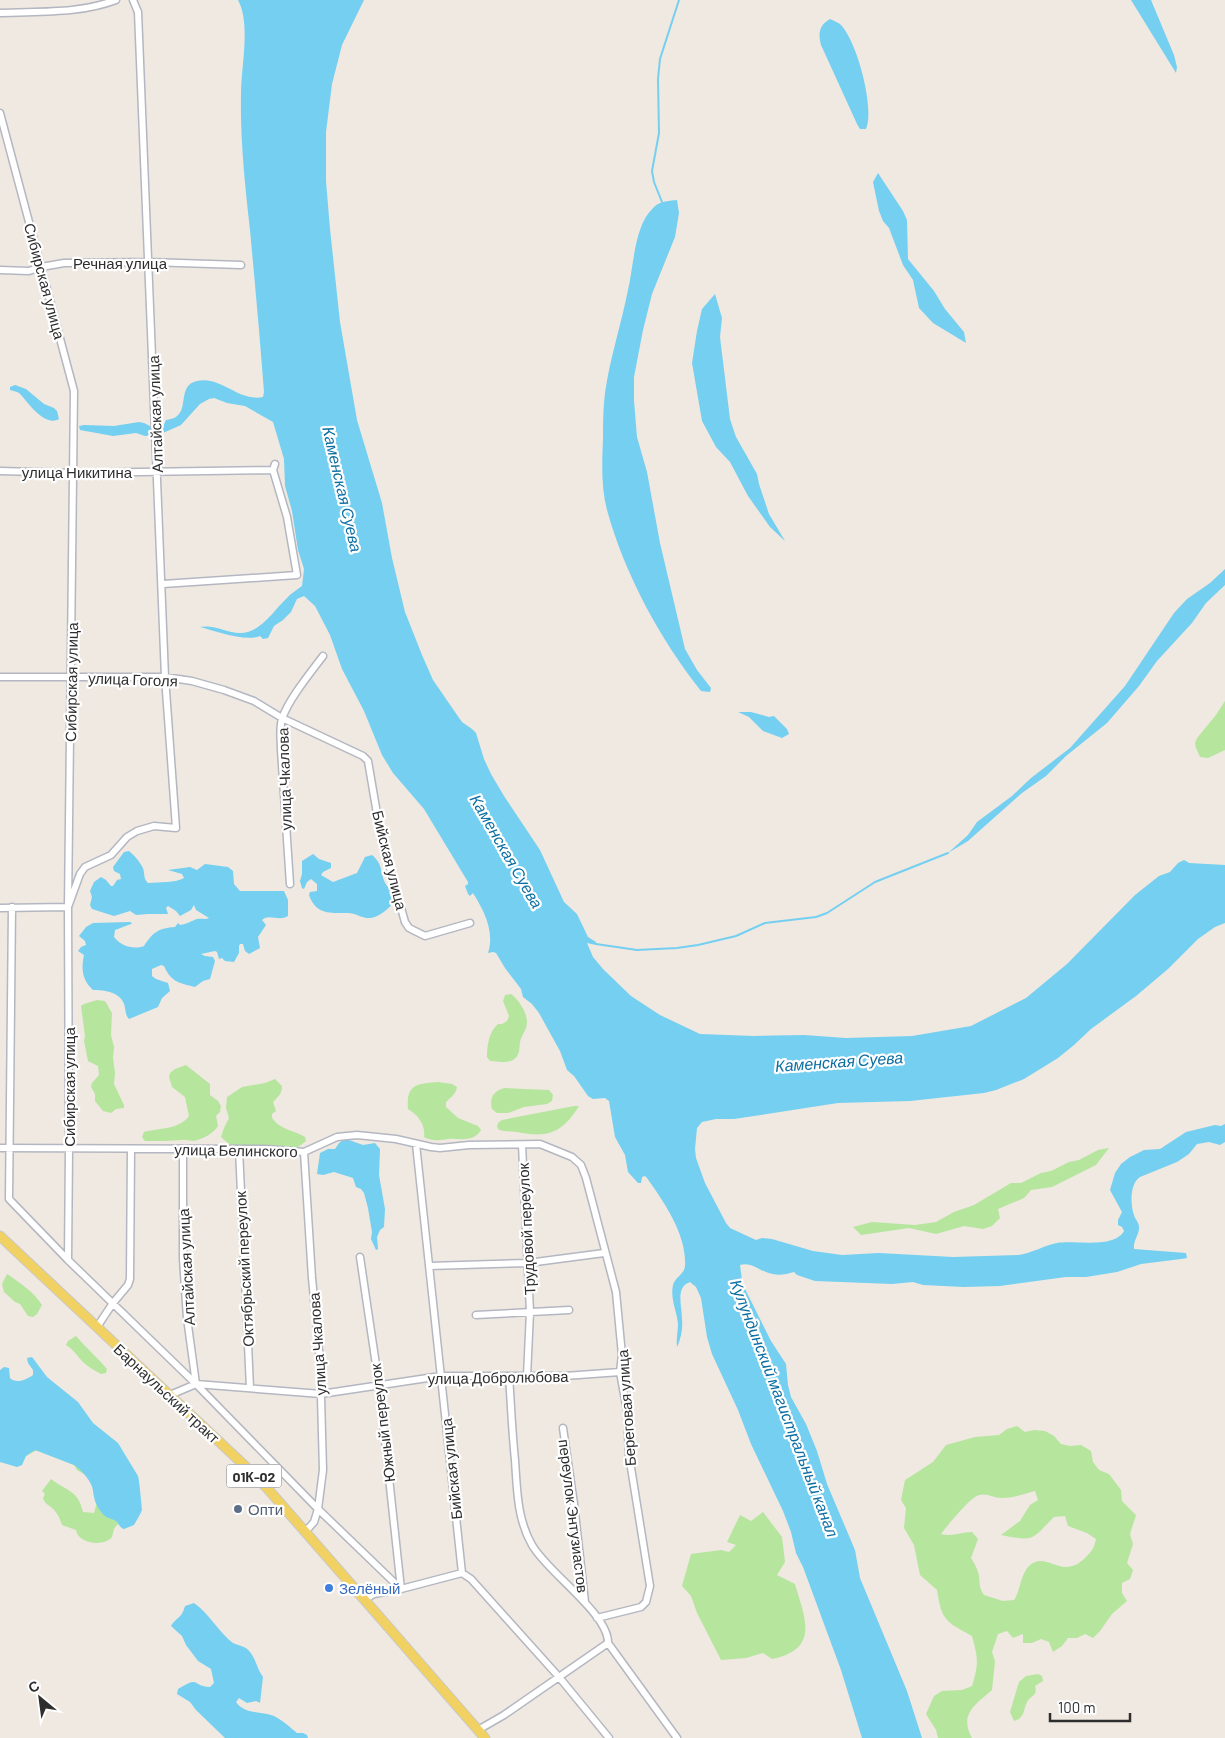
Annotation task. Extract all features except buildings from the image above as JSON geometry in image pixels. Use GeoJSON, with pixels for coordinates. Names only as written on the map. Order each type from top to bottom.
{"type":"FeatureCollection","features":[{"type":"Feature","properties":{"kind":"main road","name":"Барнаульский тракт"},"geometry":{"type":"LineString","coordinates":[[0,1236],[244,1465],[485,1738]]}},
{"type":"Feature","properties":{"kind":"street"},"geometry":{"type":"LineString","coordinates":[[0,12],[78,10],[116,0]]}},
{"type":"Feature","properties":{"kind":"street","name":"Алтайская улица"},"geometry":{"type":"LineString","coordinates":[[68,907],[80,874],[85,867],[111,855],[127,837],[136,831],[154,826],[176,828],[166,677],[138,12],[133,0]]}},
{"type":"Feature","properties":{"kind":"street","name":"Сибирская улица"},"geometry":{"type":"LineString","coordinates":[[0,113],[74,391],[68,907],[68,1260]]}},
{"type":"Feature","properties":{"kind":"street","name":"Речная улица"},"geometry":{"type":"LineString","coordinates":[[0,270],[29,271],[64,263],[149,262],[241,265]]}},
{"type":"Feature","properties":{"kind":"street","name":"улица Никитина"},"geometry":{"type":"LineString","coordinates":[[0,471],[73,473],[274,467],[287,517],[297,575],[163,584]]}},
{"type":"Feature","properties":{"kind":"street","name":"улица Чкалова"},"geometry":{"type":"LineString","coordinates":[[290,884],[280,731],[282,718],[291,702],[323,656]]}},
{"type":"Feature","properties":{"kind":"street","name":"улица Гоголя"},"geometry":{"type":"LineString","coordinates":[[0,677],[166,677],[192,682],[224,690],[254,701],[282,718],[362,756],[368,761]]}},
{"type":"Feature","properties":{"kind":"street","name":"Бийская улица"},"geometry":{"type":"LineString","coordinates":[[368,761],[381,837],[405,922],[410,928],[425,936],[470,923]]}},
{"type":"Feature","properties":{"kind":"street"},"geometry":{"type":"LineString","coordinates":[[12,907],[8,1199],[196,1384],[318,1509],[401,1589]]}},
{"type":"Feature","properties":{"kind":"street"},"geometry":{"type":"LineString","coordinates":[[0,908],[68,907]]}},
{"type":"Feature","properties":{"kind":"street","name":"улица Белинского"},"geometry":{"type":"LineString","coordinates":[[0,1148],[238,1149],[304,1152],[344,1135],[357,1135],[396,1139],[440,1148],[470,1145],[540,1144],[572,1157],[581,1165]]}},
{"type":"Feature","properties":{"kind":"street","name":"Бийская улица"},"geometry":{"type":"LineString","coordinates":[[416,1144],[462,1573]]}},
{"type":"Feature","properties":{"kind":"street","name":"Трудовой переулок"},"geometry":{"type":"LineString","coordinates":[[522,1145],[530,1312],[526,1376]]}},
{"type":"Feature","properties":{"kind":"street"},"geometry":{"type":"LineString","coordinates":[[97,1327],[113,1302],[128,1285],[130,1279],[131,1148]]}},
{"type":"Feature","properties":{"kind":"street","name":"Алтайская улица"},"geometry":{"type":"LineString","coordinates":[[183,1149],[183,1259],[187,1318],[196,1384]]}},
{"type":"Feature","properties":{"kind":"street","name":"Октябрьский переулок"},"geometry":{"type":"LineString","coordinates":[[238,1149],[250,1388]]}},
{"type":"Feature","properties":{"kind":"street","name":"улица Чкалова"},"geometry":{"type":"LineString","coordinates":[[304,1152],[312,1278],[320,1361],[323,1470],[318,1509],[314,1522],[305,1532]]}},
{"type":"Feature","properties":{"kind":"street","name":"Береговая улица"},"geometry":{"type":"LineString","coordinates":[[581,1165],[616,1292],[622,1355],[620,1372],[627,1411],[628,1455],[650,1586],[646,1602],[641,1607],[598,1618]]}},
{"type":"Feature","properties":{"kind":"street"},"geometry":{"type":"LineString","coordinates":[[429,1266],[528,1263],[604,1253]]}},
{"type":"Feature","properties":{"kind":"street","name":"Южный переулок"},"geometry":{"type":"LineString","coordinates":[[360,1257],[378,1385],[401,1589]]}},
{"type":"Feature","properties":{"kind":"street","name":"Трудовой переулок"},"geometry":{"type":"LineString","coordinates":[[476,1315],[569,1310]]}},
{"type":"Feature","properties":{"kind":"street","name":"улица Добролюбова"},"geometry":{"type":"LineString","coordinates":[[170,1395],[196,1384],[321,1394],[441,1376],[565,1376],[620,1372]]}},
{"type":"Feature","properties":{"kind":"street"},"geometry":{"type":"LineString","coordinates":[[509,1376],[518,1502],[524,1530],[533,1547],[598,1618],[607,1632],[608,1643],[677,1738]]}},
{"type":"Feature","properties":{"kind":"street","name":"переулок Энтузиастов"},"geometry":{"type":"LineString","coordinates":[[563,1428],[585,1603]]}},
{"type":"Feature","properties":{"kind":"street"},"geometry":{"type":"LineString","coordinates":[[364,1600],[374,1594],[462,1573],[471,1578],[560,1677],[609,1738]]}},
{"type":"Feature","properties":{"kind":"street"},"geometry":{"type":"LineString","coordinates":[[478,1730],[504,1715],[608,1643]]}},
{"type":"Feature","properties":{"kind":"green space"},"geometry":{"type":"Polygon","coordinates":[[[1225,701],[1225,750],[1208,758],[1200,757],[1195,743],[1197,738],[1225,701]]]}},
{"type":"Feature","properties":{"kind":"green space"},"geometry":{"type":"Polygon","coordinates":[[[511,994],[521,1005],[527,1019],[526,1028],[520,1040],[519,1052],[510,1061],[490,1061],[487,1057],[489,1039],[492,1031],[498,1024],[507,1021],[509,1016],[503,1001],[505,995],[511,994]]]}},
{"type":"Feature","properties":{"kind":"green space"},"geometry":{"type":"Polygon","coordinates":[[[97,1000],[105,1001],[112,1013],[111,1035],[114,1047],[114,1084],[124,1105],[124,1108],[116,1109],[111,1113],[103,1111],[95,1101],[95,1094],[91,1087],[99,1075],[98,1066],[88,1061],[84,1041],[81,1006],[97,1000]]]}},
{"type":"Feature","properties":{"kind":"green space"},"geometry":{"type":"Polygon","coordinates":[[[186,1065],[210,1084],[210,1095],[221,1106],[220,1112],[216,1116],[218,1126],[208,1135],[194,1141],[145,1141],[142,1137],[144,1132],[180,1124],[189,1116],[185,1097],[172,1087],[169,1077],[170,1073],[175,1069],[186,1065]]]}},
{"type":"Feature","properties":{"kind":"green space"},"geometry":{"type":"Polygon","coordinates":[[[275,1079],[282,1086],[282,1089],[273,1102],[276,1111],[272,1114],[272,1118],[283,1128],[305,1137],[306,1141],[298,1147],[248,1145],[238,1147],[229,1144],[221,1137],[229,1118],[226,1108],[227,1097],[242,1087],[265,1083],[275,1079]]]}},
{"type":"Feature","properties":{"kind":"green space"},"geometry":{"type":"Polygon","coordinates":[[[438,1082],[452,1084],[457,1087],[454,1094],[446,1102],[446,1107],[458,1118],[478,1126],[481,1130],[474,1137],[430,1140],[424,1137],[424,1128],[421,1121],[408,1109],[409,1094],[415,1086],[438,1082]]]}},
{"type":"Feature","properties":{"kind":"green space"},"geometry":{"type":"Polygon","coordinates":[[[505,1088],[549,1090],[553,1095],[552,1101],[547,1104],[524,1107],[508,1113],[497,1113],[492,1109],[492,1098],[495,1093],[505,1088]]]}},
{"type":"Feature","properties":{"kind":"green space"},"geometry":{"type":"Polygon","coordinates":[[[579,1106],[568,1121],[549,1133],[532,1134],[502,1131],[497,1127],[498,1123],[502,1120],[579,1106]]]}},
{"type":"Feature","properties":{"kind":"green space"},"geometry":{"type":"Polygon","coordinates":[[[1109,1148],[1096,1165],[1052,1187],[1031,1190],[1024,1198],[998,1209],[1000,1218],[992,1226],[983,1229],[964,1226],[936,1234],[909,1228],[861,1235],[853,1227],[872,1222],[915,1225],[936,1222],[954,1212],[974,1205],[1011,1183],[1021,1183],[1041,1173],[1079,1160],[1098,1150],[1109,1148]]]}},
{"type":"Feature","properties":{"kind":"green space"},"geometry":{"type":"Polygon","coordinates":[[[7,1274],[39,1300],[42,1305],[33,1317],[28,1316],[20,1304],[4,1292],[2,1284],[7,1274]]]}},
{"type":"Feature","properties":{"kind":"green space"},"geometry":{"type":"Polygon","coordinates":[[[76,1336],[107,1369],[106,1373],[101,1374],[84,1363],[66,1345],[68,1341],[76,1336]]]}},
{"type":"Feature","properties":{"kind":"green space"},"geometry":{"type":"Polygon","coordinates":[[[29,1405],[125,1518],[114,1529],[112,1537],[108,1540],[98,1543],[86,1541],[78,1535],[76,1530],[62,1525],[57,1513],[46,1504],[43,1498],[45,1494],[42,1491],[51,1479],[75,1495],[83,1512],[94,1513],[98,1499],[89,1477],[77,1470],[74,1465],[39,1451],[26,1456],[0,1406],[29,1405]]]}},
{"type":"Feature","properties":{"kind":"green space"},"geometry":{"type":"Polygon","coordinates":[[[1017,1426],[1025,1432],[1034,1430],[1045,1431],[1054,1436],[1061,1444],[1070,1446],[1081,1445],[1091,1451],[1093,1462],[1099,1470],[1109,1474],[1121,1490],[1122,1501],[1136,1515],[1130,1534],[1133,1544],[1127,1563],[1133,1570],[1130,1579],[1122,1583],[1122,1593],[1127,1601],[1112,1614],[1093,1638],[1085,1634],[1077,1638],[1068,1638],[1062,1646],[1053,1652],[1049,1642],[1041,1639],[1032,1643],[1023,1643],[1023,1634],[1013,1638],[1007,1631],[998,1634],[992,1652],[995,1661],[992,1690],[975,1705],[968,1716],[968,1730],[972,1738],[938,1738],[936,1730],[926,1714],[934,1696],[942,1691],[962,1690],[972,1686],[977,1666],[976,1656],[972,1636],[946,1619],[941,1608],[937,1590],[920,1575],[914,1545],[904,1528],[906,1508],[901,1500],[905,1480],[933,1462],[946,1445],[975,1437],[999,1435],[1007,1429],[1017,1426]],[[1035,1491],[1005,1498],[979,1495],[967,1503],[941,1534],[949,1535],[972,1532],[978,1539],[971,1558],[978,1571],[980,1588],[984,1595],[1003,1601],[1014,1600],[1024,1573],[1030,1565],[1042,1561],[1068,1567],[1076,1565],[1093,1548],[1096,1539],[1087,1533],[1068,1526],[1065,1516],[1054,1517],[1032,1537],[1020,1538],[1001,1535],[1020,1521],[1030,1505],[1038,1500],[1035,1491]]]}},
{"type":"Feature","properties":{"kind":"green space"},"geometry":{"type":"Polygon","coordinates":[[[763,1512],[782,1537],[785,1562],[777,1575],[795,1584],[805,1620],[803,1640],[797,1648],[772,1659],[763,1653],[746,1658],[721,1660],[697,1613],[691,1596],[682,1586],[691,1554],[721,1550],[729,1552],[736,1545],[727,1542],[740,1515],[751,1521],[763,1512]]]}},
{"type":"Feature","properties":{"kind":"green space"},"geometry":{"type":"Polygon","coordinates":[[[1038,1674],[1042,1676],[1043,1681],[1035,1686],[1035,1694],[1027,1702],[1022,1716],[1014,1721],[1010,1712],[1019,1682],[1026,1676],[1038,1674]]]}},
{"type":"Feature","properties":{"kind":"water"},"geometry":{"type":"Polygon","coordinates":[[[238,0],[364,0],[342,45],[332,84],[326,132],[326,181],[340,322],[357,420],[382,503],[392,558],[405,612],[433,680],[462,722],[476,733],[491,774],[540,850],[564,902],[577,914],[588,937],[596,942],[596,945],[587,943],[593,957],[631,996],[660,1015],[700,1034],[804,1035],[846,1038],[912,1036],[971,1026],[1026,998],[1067,964],[1135,895],[1159,876],[1170,872],[1178,863],[1184,860],[1189,863],[1225,865],[1225,923],[1215,927],[1198,939],[1168,969],[1136,996],[1091,1029],[1058,1058],[1024,1079],[984,1093],[910,1101],[838,1103],[734,1119],[716,1119],[702,1122],[697,1128],[696,1158],[705,1183],[730,1228],[756,1240],[762,1238],[772,1239],[813,1251],[842,1255],[879,1253],[953,1257],[1019,1255],[1057,1243],[1094,1243],[1119,1237],[1124,1231],[1118,1225],[1122,1212],[1110,1190],[1115,1173],[1121,1164],[1144,1150],[1160,1149],[1186,1132],[1225,1124],[1225,1142],[1220,1145],[1209,1142],[1197,1144],[1189,1154],[1177,1162],[1140,1177],[1134,1184],[1133,1210],[1139,1226],[1134,1249],[1186,1253],[1187,1258],[1141,1264],[1117,1272],[1086,1277],[1066,1277],[1000,1286],[964,1287],[923,1285],[913,1282],[892,1284],[815,1281],[797,1275],[794,1272],[773,1274],[751,1265],[740,1265],[746,1291],[771,1341],[786,1364],[791,1397],[806,1424],[817,1451],[827,1484],[855,1550],[860,1578],[907,1691],[922,1738],[862,1738],[841,1670],[803,1567],[796,1553],[791,1532],[712,1354],[707,1337],[701,1298],[696,1287],[690,1282],[685,1284],[681,1292],[682,1326],[681,1337],[677,1347],[678,1324],[672,1290],[674,1282],[683,1272],[685,1254],[673,1219],[647,1178],[645,1176],[642,1177],[641,1183],[638,1183],[628,1172],[625,1155],[615,1137],[609,1101],[605,1098],[593,1099],[588,1096],[574,1076],[567,1070],[560,1051],[539,1013],[523,997],[521,989],[496,953],[488,953],[490,945],[489,929],[481,907],[473,893],[470,896],[468,894],[465,886],[468,882],[424,809],[393,773],[382,755],[364,711],[342,669],[330,635],[315,606],[304,596],[297,599],[291,612],[274,626],[268,638],[263,639],[260,636],[246,638],[200,627],[206,626],[237,633],[249,632],[267,620],[289,596],[302,586],[304,569],[298,550],[292,511],[285,486],[284,459],[273,422],[245,406],[227,403],[214,398],[200,404],[181,425],[163,433],[145,436],[136,433],[113,436],[80,430],[79,426],[84,425],[114,426],[139,422],[158,430],[162,429],[166,420],[175,418],[180,412],[187,387],[197,381],[206,380],[214,382],[254,398],[263,397],[261,352],[242,145],[241,94],[245,33],[242,10],[238,0]]]}},
{"type":"Feature","properties":{"kind":"water"},"geometry":{"type":"Polygon","coordinates":[[[1131,0],[1151,0],[1174,55],[1177,67],[1176,73],[1131,0]]]}},
{"type":"Feature","properties":{"kind":"water"},"geometry":{"type":"Polygon","coordinates":[[[830,19],[840,24],[846,32],[858,59],[863,75],[868,106],[866,129],[860,129],[857,124],[821,45],[820,30],[830,19]]]}},
{"type":"Feature","properties":{"kind":"water"},"geometry":{"type":"Polygon","coordinates":[[[878,173],[907,220],[908,259],[964,332],[966,343],[933,323],[919,308],[913,280],[903,265],[889,228],[883,221],[879,211],[873,182],[878,173]]]}},
{"type":"Feature","properties":{"kind":"water"},"geometry":{"type":"Polygon","coordinates":[[[677,200],[679,213],[675,237],[652,294],[643,330],[634,377],[634,401],[637,437],[647,472],[660,543],[685,649],[697,670],[711,688],[710,692],[701,691],[686,671],[645,605],[615,534],[607,510],[603,484],[605,393],[638,235],[647,216],[655,206],[677,200]]]}},
{"type":"Feature","properties":{"kind":"water"},"geometry":{"type":"Polygon","coordinates":[[[715,294],[722,318],[720,337],[730,419],[736,437],[757,474],[769,514],[785,541],[770,527],[748,496],[730,462],[716,447],[702,421],[692,363],[702,309],[715,294]]]}},
{"type":"Feature","properties":{"kind":"water"},"geometry":{"type":"Polygon","coordinates":[[[15,385],[26,389],[44,404],[54,408],[59,419],[54,421],[43,417],[20,394],[10,390],[10,387],[15,385]]]}},
{"type":"Feature","properties":{"kind":"water"},"geometry":{"type":"Polygon","coordinates":[[[1225,569],[1225,585],[1206,603],[1192,623],[1157,661],[1139,686],[1107,723],[1066,756],[1046,776],[1022,793],[968,841],[948,853],[968,835],[977,822],[1070,748],[1125,686],[1174,613],[1187,599],[1210,583],[1225,569]]]}},
{"type":"Feature","properties":{"kind":"water"},"geometry":{"type":"Polygon","coordinates":[[[738,712],[751,712],[769,717],[774,716],[787,729],[789,734],[782,738],[763,731],[749,717],[738,712]]]}},
{"type":"Feature","properties":{"kind":"water"},"geometry":{"type":"Polygon","coordinates":[[[129,851],[142,866],[148,883],[172,882],[184,878],[182,874],[168,870],[190,867],[197,870],[205,864],[228,867],[233,871],[234,884],[240,891],[284,891],[288,900],[288,916],[285,918],[268,917],[262,920],[266,925],[258,937],[260,948],[249,954],[245,951],[243,944],[240,944],[239,953],[234,962],[225,961],[222,958],[219,959],[215,951],[201,954],[213,957],[215,961],[210,979],[203,981],[195,987],[173,979],[164,966],[161,965],[152,969],[152,976],[168,983],[170,991],[162,998],[158,1007],[129,1019],[124,1004],[119,997],[107,991],[93,990],[85,978],[83,970],[84,955],[78,951],[86,945],[85,941],[79,936],[86,927],[93,923],[130,922],[132,923],[115,930],[114,937],[124,945],[136,948],[144,946],[150,937],[165,928],[175,927],[178,923],[180,925],[197,919],[209,918],[196,910],[194,905],[191,910],[180,916],[168,906],[166,908],[168,914],[136,915],[130,911],[114,916],[92,909],[90,905],[92,897],[90,891],[94,882],[101,877],[113,886],[117,880],[121,879],[120,874],[114,871],[113,867],[124,852],[129,851]]]}},
{"type":"Feature","properties":{"kind":"water"},"geometry":{"type":"Polygon","coordinates":[[[313,854],[319,859],[331,863],[331,868],[321,875],[333,882],[357,873],[365,857],[372,855],[379,863],[385,883],[397,900],[382,913],[371,918],[351,913],[324,912],[312,902],[309,895],[310,892],[317,891],[317,884],[311,879],[307,882],[304,889],[300,881],[302,861],[313,854]]]}},
{"type":"Feature","properties":{"kind":"water"},"geometry":{"type":"Polygon","coordinates":[[[343,1140],[363,1145],[375,1143],[380,1149],[379,1175],[385,1209],[384,1227],[380,1230],[377,1237],[378,1249],[376,1250],[371,1239],[372,1232],[364,1193],[356,1187],[353,1178],[334,1172],[323,1175],[317,1174],[320,1153],[328,1149],[335,1149],[343,1140]]]}},
{"type":"Feature","properties":{"kind":"water"},"geometry":{"type":"Polygon","coordinates":[[[32,1357],[47,1377],[78,1402],[93,1423],[118,1443],[138,1476],[142,1510],[134,1525],[124,1529],[116,1521],[103,1515],[98,1508],[89,1480],[74,1465],[35,1450],[26,1456],[22,1465],[17,1467],[0,1462],[0,1370],[4,1367],[9,1368],[12,1380],[24,1380],[33,1375],[33,1370],[27,1358],[32,1357]]]}},
{"type":"Feature","properties":{"kind":"water"},"geometry":{"type":"Polygon","coordinates":[[[194,1603],[205,1612],[228,1639],[248,1650],[263,1677],[260,1703],[256,1701],[247,1703],[239,1698],[236,1702],[249,1711],[274,1716],[297,1733],[307,1735],[308,1738],[225,1738],[190,1702],[177,1694],[178,1689],[193,1682],[210,1687],[214,1683],[211,1669],[198,1661],[182,1636],[171,1626],[182,1614],[185,1606],[194,1603]]]}},
{"type":"Feature","properties":{"kind":"waterway"},"geometry":{"type":"LineString","coordinates":[[662,202],[652,171],[659,133],[658,79],[660,59],[679,0]]}},
{"type":"Feature","properties":{"kind":"waterway"},"geometry":{"type":"LineString","coordinates":[[596,944],[637,950],[677,948],[736,936],[765,923],[816,917],[827,913],[875,882],[948,853]]}},
{"type":"Feature","properties":{"kind":"place","name":"Опти"},"geometry":{"type":"Point","coordinates":[238,1509]}},
{"type":"Feature","properties":{"kind":"place","name":"Зелёный"},"geometry":{"type":"Point","coordinates":[329,1588]}},
{"type":"Feature","properties":{"kind":"water label","name":"Каменская Суева"},"geometry":{"type":"Point","coordinates":[343,489]}},
{"type":"Feature","properties":{"kind":"water label","name":"Каменская Суева"},"geometry":{"type":"Point","coordinates":[507,851]}},
{"type":"Feature","properties":{"kind":"water label","name":"Каменская Суева"},"geometry":{"type":"Point","coordinates":[839,1061]}},
{"type":"Feature","properties":{"kind":"water label","name":"Кулундинский магистральный канал"},"geometry":{"type":"Point","coordinates":[785,1408]}}]}
